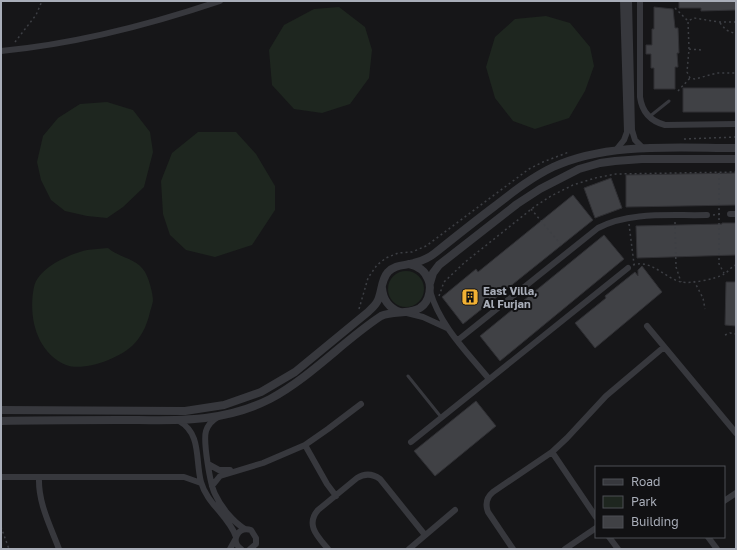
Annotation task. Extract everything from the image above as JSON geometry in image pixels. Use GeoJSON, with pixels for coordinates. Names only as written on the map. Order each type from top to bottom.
{"type":"FeatureCollection","features":[{"type":"Feature","properties":{"kind":"street"},"geometry":{"type":"LineString","coordinates":[[1,51],[59,44],[100,36],[157,21],[220,1]]}},
{"type":"Feature","properties":{"kind":"street"},"geometry":{"type":"LineString","coordinates":[[616,150],[624,140],[627,132],[623,1]]}},
{"type":"Feature","properties":{"kind":"street"},"geometry":{"type":"LineString","coordinates":[[629,1],[632,130],[635,140],[644,149]]}},
{"type":"Feature","properties":{"kind":"street"},"geometry":{"type":"LineString","coordinates":[[640,1],[640,97],[641,104],[649,117],[665,126],[736,124]]}},
{"type":"Feature","properties":{"kind":"street"},"geometry":{"type":"LineString","coordinates":[[409,264],[431,256],[512,192],[553,167],[573,159],[594,153],[616,150],[736,148]]}},
{"type":"Feature","properties":{"kind":"street"},"geometry":{"type":"LineString","coordinates":[[1,420],[179,421],[218,417],[252,407],[285,391],[300,381],[374,320],[387,313],[416,311],[424,305],[427,300],[433,273],[439,265],[517,204],[540,189],[579,169],[615,161],[736,159]]}},
{"type":"Feature","properties":{"kind":"street"},"geometry":{"type":"LineString","coordinates":[[458,340],[567,252],[608,222],[628,217],[707,215]]}},
{"type":"Feature","properties":{"kind":"street"},"geometry":{"type":"LineString","coordinates":[[1,410],[185,411],[224,405],[242,399],[278,383],[295,372],[368,312],[378,300],[382,283],[389,271],[402,264],[414,265],[422,270],[430,287],[435,307],[448,329],[489,379]]}},
{"type":"Feature","properties":{"kind":"street"},"geometry":{"type":"LineString","coordinates":[[411,442],[628,268]]}},
{"type":"Feature","properties":{"kind":"street"},"geometry":{"type":"LineString","coordinates":[[382,283],[382,294],[387,304],[391,308],[428,319],[448,329]]}},
{"type":"Feature","properties":{"kind":"street"},"geometry":{"type":"LineString","coordinates":[[647,326],[736,433]]}},
{"type":"Feature","properties":{"kind":"street"},"geometry":{"type":"LineString","coordinates":[[513,549],[488,512],[487,501],[490,494],[552,452],[606,396],[664,347]]}},
{"type":"Feature","properties":{"kind":"street"},"geometry":{"type":"LineString","coordinates":[[212,486],[220,476],[277,458],[305,445],[361,404]]}},
{"type":"Feature","properties":{"kind":"street"},"geometry":{"type":"LineString","coordinates":[[218,417],[211,422],[206,430],[205,439],[212,486],[221,504],[237,524],[253,532],[259,549]]}},
{"type":"Feature","properties":{"kind":"street"},"geometry":{"type":"LineString","coordinates":[[179,421],[187,426],[193,434],[201,483],[208,498],[230,526],[238,546],[241,549]]}},
{"type":"Feature","properties":{"kind":"street"},"geometry":{"type":"LineString","coordinates":[[305,445],[336,496]]}},
{"type":"Feature","properties":{"kind":"street"},"geometry":{"type":"LineString","coordinates":[[552,452],[595,516]]}},
{"type":"Feature","properties":{"kind":"street"},"geometry":{"type":"LineString","coordinates":[[197,458],[207,457]]}},
{"type":"Feature","properties":{"kind":"street"},"geometry":{"type":"LineString","coordinates":[[208,464],[219,470],[243,468]]}},
{"type":"Feature","properties":{"kind":"street"},"geometry":{"type":"LineString","coordinates":[[184,477],[198,468]]}},
{"type":"Feature","properties":{"kind":"street"},"geometry":{"type":"LineString","coordinates":[[328,549],[314,530],[313,520],[318,510],[364,474],[373,475],[380,480],[426,535]]}},
{"type":"Feature","properties":{"kind":"street"},"geometry":{"type":"LineString","coordinates":[[1,477],[184,477],[201,483]]}},
{"type":"Feature","properties":{"kind":"street"},"geometry":{"type":"LineString","coordinates":[[39,477],[42,505],[60,549]]}},
{"type":"Feature","properties":{"kind":"street"},"geometry":{"type":"LineString","coordinates":[[725,500],[736,493]]}},
{"type":"Feature","properties":{"kind":"street"},"geometry":{"type":"LineString","coordinates":[[409,549],[455,510]]}},
{"type":"Feature","properties":{"kind":"street"},"geometry":{"type":"LineString","coordinates":[[230,549],[238,532],[245,529]]}},
{"type":"Feature","properties":{"kind":"street"},"geometry":{"type":"LineString","coordinates":[[565,549],[595,529]]}},
{"type":"Feature","properties":{"kind":"street"},"geometry":{"type":"LineString","coordinates":[[611,538],[618,549]]}},
{"type":"Feature","properties":{"kind":"street"},"geometry":{"type":"LineString","coordinates":[[709,538],[717,549]]}},
{"type":"Feature","properties":{"kind":"street"},"geometry":{"type":"LineString","coordinates":[[250,549],[254,546],[256,541]]}},
{"type":"Feature","properties":{"kind":"lane"},"geometry":{"type":"LineString","coordinates":[[649,117],[669,101]]}},
{"type":"Feature","properties":{"kind":"lane"},"geometry":{"type":"LineString","coordinates":[[408,376],[441,417]]}},
{"type":"Feature","properties":{"kind":"path"},"geometry":{"type":"LineString","coordinates":[[8,50],[36,15],[42,1]]}},
{"type":"Feature","properties":{"kind":"path"},"geometry":{"type":"LineString","coordinates":[[675,8],[688,21],[689,49],[687,72],[690,78],[695,80],[717,73],[736,73]]}},
{"type":"Feature","properties":{"kind":"path"},"geometry":{"type":"LineString","coordinates":[[688,21],[694,18],[719,22],[736,22]]}},
{"type":"Feature","properties":{"kind":"path"},"geometry":{"type":"LineString","coordinates":[[719,22],[726,30],[736,34]]}},
{"type":"Feature","properties":{"kind":"path"},"geometry":{"type":"LineString","coordinates":[[689,49],[701,50]]}},
{"type":"Feature","properties":{"kind":"path"},"geometry":{"type":"LineString","coordinates":[[678,91],[690,78]]}},
{"type":"Feature","properties":{"kind":"path"},"geometry":{"type":"LineString","coordinates":[[357,311],[368,278],[377,265],[386,258],[398,253],[412,252],[426,246],[529,170]]}},
{"type":"Feature","properties":{"kind":"path"},"geometry":{"type":"LineString","coordinates":[[435,307],[444,282],[464,263],[532,209],[551,196],[573,185],[616,174],[736,172]]}},
{"type":"Feature","properties":{"kind":"path"},"geometry":{"type":"LineString","coordinates":[[718,173],[719,264],[725,274]]}},
{"type":"Feature","properties":{"kind":"path"},"geometry":{"type":"LineString","coordinates":[[532,209],[567,252]]}},
{"type":"Feature","properties":{"kind":"path"},"geometry":{"type":"LineString","coordinates":[[707,215],[733,214]]}},
{"type":"Feature","properties":{"kind":"path"},"geometry":{"type":"LineString","coordinates":[[676,216],[676,267],[681,282]]}},
{"type":"Feature","properties":{"kind":"path"},"geometry":{"type":"LineString","coordinates":[[628,217],[634,264]]}},
{"type":"Feature","properties":{"kind":"path"},"geometry":{"type":"LineString","coordinates":[[628,268],[634,264],[648,265],[681,282],[718,277],[725,274],[736,265]]}},
{"type":"Feature","properties":{"kind":"path"},"geometry":{"type":"LineString","coordinates":[[694,281],[703,298],[705,309]]}},
{"type":"Feature","properties":{"kind":"path"},"geometry":{"type":"LineString","coordinates":[[725,335],[730,333],[736,334]]}},
{"type":"Feature","properties":{"kind":"path"},"geometry":{"type":"LineString","coordinates":[[1,527],[9,549]]}},
{"type":"Feature","properties":{"kind":"green space"},"geometry":{"type":"Polygon","coordinates":[[[339,7],[365,27],[372,50],[369,78],[350,104],[322,113],[294,109],[272,85],[269,50],[284,25],[314,9],[339,7]]]}},
{"type":"Feature","properties":{"kind":"green space"},"geometry":{"type":"Polygon","coordinates":[[[546,16],[570,23],[590,47],[594,66],[585,91],[569,118],[535,129],[513,121],[495,98],[486,67],[495,37],[515,19],[546,16]]]}},
{"type":"Feature","properties":{"kind":"green space"},"geometry":{"type":"Polygon","coordinates":[[[107,102],[133,110],[150,132],[153,152],[144,187],[123,207],[107,218],[87,216],[65,211],[51,200],[41,180],[37,162],[43,136],[58,118],[80,104],[107,102]]]}},
{"type":"Feature","properties":{"kind":"green space"},"geometry":{"type":"Polygon","coordinates":[[[198,132],[236,132],[256,154],[275,186],[275,210],[252,245],[215,257],[186,250],[170,235],[163,214],[161,181],[172,153],[198,132]]]}},
{"type":"Feature","properties":{"kind":"green space"},"geometry":{"type":"Polygon","coordinates":[[[108,248],[142,267],[152,290],[153,301],[149,316],[141,335],[136,342],[120,355],[82,367],[66,365],[56,359],[48,351],[36,332],[32,310],[34,287],[41,274],[63,258],[87,250],[108,248]]]}},
{"type":"Feature","properties":{"kind":"green space"},"geometry":{"type":"Polygon","coordinates":[[[410,271],[419,276],[423,282],[423,296],[419,302],[410,307],[402,307],[393,302],[389,296],[388,285],[393,276],[399,272],[410,271]]]}},
{"type":"Feature","properties":{"kind":"building"},"geometry":{"type":"Polygon","coordinates":[[[679,1],[736,1],[736,10],[701,11],[701,8],[679,8],[679,1]]]}},
{"type":"Feature","properties":{"kind":"building"},"geometry":{"type":"Polygon","coordinates":[[[654,7],[673,9],[675,28],[678,28],[679,53],[677,53],[678,67],[675,67],[675,89],[654,89],[654,68],[651,68],[651,54],[646,54],[646,45],[652,45],[654,7]]]}},
{"type":"Feature","properties":{"kind":"building"},"geometry":{"type":"Polygon","coordinates":[[[683,88],[736,88],[736,112],[683,112],[683,88]]]}},
{"type":"Feature","properties":{"kind":"building"},"geometry":{"type":"Polygon","coordinates":[[[736,173],[736,205],[626,207],[626,175],[736,173]]]}},
{"type":"Feature","properties":{"kind":"building"},"geometry":{"type":"Polygon","coordinates":[[[611,178],[622,208],[595,218],[584,188],[611,178]]]}},
{"type":"Feature","properties":{"kind":"building"},"geometry":{"type":"Polygon","coordinates":[[[573,195],[593,220],[463,324],[442,297],[476,269],[478,272],[573,195]]]}},
{"type":"Feature","properties":{"kind":"building"},"geometry":{"type":"Polygon","coordinates":[[[736,223],[736,255],[637,258],[636,226],[736,223]]]}},
{"type":"Feature","properties":{"kind":"building"},"geometry":{"type":"Polygon","coordinates":[[[604,235],[624,259],[500,361],[480,336],[604,235]]]}},
{"type":"Feature","properties":{"kind":"building"},"geometry":{"type":"Polygon","coordinates":[[[642,266],[662,292],[595,348],[575,323],[635,272],[638,276],[638,270],[642,266]]]}},
{"type":"Feature","properties":{"kind":"building"},"geometry":{"type":"Polygon","coordinates":[[[726,282],[736,282],[736,326],[725,325],[726,282]]]}},
{"type":"Feature","properties":{"kind":"building"},"geometry":{"type":"Polygon","coordinates":[[[476,401],[496,426],[435,476],[414,451],[476,401]]]}},
{"type":"Feature","properties":{"kind":"place","name":"East Villa, Al Furjan"},"geometry":{"type":"Point","coordinates":[470,297]}}]}
